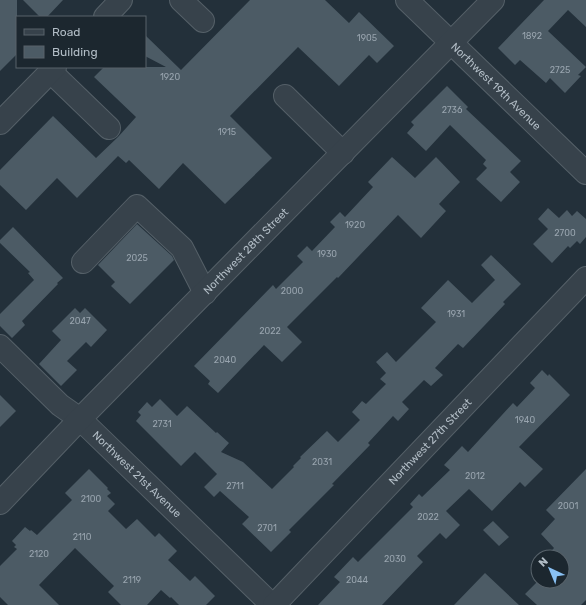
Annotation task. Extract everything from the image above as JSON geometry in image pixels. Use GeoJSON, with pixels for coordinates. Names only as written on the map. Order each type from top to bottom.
{"type":"FeatureCollection","features":[{"type":"Feature","properties":{"kind":"street"},"geometry":{"type":"LineString","coordinates":[[106,16],[121,0]]}},
{"type":"Feature","properties":{"kind":"street"},"geometry":{"type":"LineString","coordinates":[[181,0],[202,21]]}},
{"type":"Feature","properties":{"kind":"street","name":"Northwest 19th Avenue"},"geometry":{"type":"LineString","coordinates":[[407,0],[586,173]]}},
{"type":"Feature","properties":{"kind":"street","name":"Northwest 28th Street"},"geometry":{"type":"LineString","coordinates":[[0,503],[80,419],[493,0]]}},
{"type":"Feature","properties":{"kind":"street"},"geometry":{"type":"LineString","coordinates":[[0,124],[53,69],[109,128]]}},
{"type":"Feature","properties":{"kind":"street"},"geometry":{"type":"LineString","coordinates":[[285,96],[343,153]]}},
{"type":"Feature","properties":{"kind":"street"},"geometry":{"type":"LineString","coordinates":[[83,262],[137,206],[182,248],[205,293]]}},
{"type":"Feature","properties":{"kind":"street","name":"Northwest 27th Street"},"geometry":{"type":"LineString","coordinates":[[273,605],[586,278]]}},
{"type":"Feature","properties":{"kind":"street","name":"Northwest 21st Avenue"},"geometry":{"type":"LineString","coordinates":[[0,346],[60,405],[80,419],[273,605]]}},
{"type":"Feature","properties":{"kind":"building"},"geometry":{"type":"Polygon","coordinates":[[[0,0],[17,0],[16,55],[0,71],[0,0]]]}},
{"type":"Feature","properties":{"kind":"building"},"geometry":{"type":"Polygon","coordinates":[[[23,0],[63,0],[48,16],[39,16],[23,0]]]}},
{"type":"Feature","properties":{"kind":"building"},"geometry":{"type":"Polygon","coordinates":[[[250,0],[325,0],[349,23],[359,12],[394,46],[377,63],[369,55],[339,86],[298,47],[230,116],[272,158],[225,204],[183,163],[159,189],[129,160],[126,163],[118,156],[77,198],[57,178],[26,210],[0,185],[0,170],[53,116],[96,158],[118,137],[136,117],[94,77],[103,68],[166,67],[146,57],[146,36],[181,70],[250,0]]]}},
{"type":"Feature","properties":{"kind":"building"},"geometry":{"type":"Polygon","coordinates":[[[544,0],[586,0],[586,27],[568,10],[548,31],[586,67],[578,75],[581,76],[565,93],[550,78],[546,83],[520,60],[515,65],[498,48],[544,0]]]}},
{"type":"Feature","properties":{"kind":"building"},"geometry":{"type":"Polygon","coordinates":[[[447,86],[468,107],[466,109],[521,161],[510,172],[520,182],[501,202],[476,179],[487,168],[483,164],[486,160],[450,125],[426,151],[407,133],[414,125],[411,122],[447,86]]]}},
{"type":"Feature","properties":{"kind":"building"},"geometry":{"type":"Polygon","coordinates":[[[392,157],[415,178],[436,157],[460,182],[439,204],[446,211],[421,238],[398,215],[338,278],[337,277],[287,327],[302,342],[282,362],[264,345],[218,393],[208,384],[210,381],[194,366],[273,285],[276,289],[303,262],[297,256],[307,246],[312,251],[335,227],[330,222],[340,212],[345,217],[373,187],[368,182],[392,157]]]}},
{"type":"Feature","properties":{"kind":"building"},"geometry":{"type":"Polygon","coordinates":[[[548,208],[559,218],[567,210],[572,216],[577,211],[586,219],[586,237],[580,244],[577,241],[570,248],[568,246],[552,263],[533,244],[548,229],[538,219],[548,208]]]}},
{"type":"Feature","properties":{"kind":"building"},"geometry":{"type":"Polygon","coordinates":[[[137,224],[172,256],[174,260],[130,304],[111,286],[115,282],[98,265],[137,224]]]}},
{"type":"Feature","properties":{"kind":"building"},"geometry":{"type":"Polygon","coordinates":[[[13,227],[63,278],[22,321],[25,325],[12,338],[0,326],[0,314],[34,280],[28,273],[30,272],[0,243],[0,240],[13,227]]]}},
{"type":"Feature","properties":{"kind":"building"},"geometry":{"type":"Polygon","coordinates":[[[491,255],[521,284],[503,302],[505,304],[463,348],[458,344],[435,368],[443,375],[431,386],[424,380],[402,402],[409,409],[398,421],[393,416],[368,443],[370,445],[332,484],[334,485],[289,530],[291,532],[271,552],[242,524],[249,517],[220,491],[214,497],[204,487],[217,474],[195,452],[181,466],[136,421],[141,415],[138,412],[147,402],[152,407],[160,399],[177,416],[187,406],[229,443],[221,452],[243,462],[272,489],[294,467],[293,466],[301,458],[300,457],[327,431],[338,442],[360,420],[352,412],[362,401],[366,404],[386,384],[380,379],[386,373],[376,362],[387,352],[396,362],[436,322],[421,308],[448,280],[472,303],[495,280],[481,265],[491,255]]]}},
{"type":"Feature","properties":{"kind":"building"},"geometry":{"type":"Polygon","coordinates":[[[75,308],[80,313],[85,308],[107,330],[91,347],[86,342],[67,361],[77,370],[61,386],[39,364],[61,340],[52,331],[75,308]]]}},
{"type":"Feature","properties":{"kind":"building"},"geometry":{"type":"Polygon","coordinates":[[[542,370],[548,376],[549,374],[570,395],[519,447],[543,469],[525,487],[520,482],[492,511],[469,489],[446,511],[460,525],[446,539],[440,533],[417,556],[423,562],[382,605],[318,605],[340,582],[334,577],[353,557],[358,562],[413,507],[410,504],[419,494],[422,497],[450,470],[444,465],[462,446],[468,452],[513,403],[517,407],[535,388],[530,383],[542,370]]]}},
{"type":"Feature","properties":{"kind":"building"},"geometry":{"type":"Polygon","coordinates":[[[0,395],[16,411],[0,427],[0,395]]]}},
{"type":"Feature","properties":{"kind":"building"},"geometry":{"type":"Polygon","coordinates":[[[89,469],[108,488],[107,489],[111,493],[107,496],[115,504],[108,511],[126,529],[137,519],[155,537],[159,533],[177,551],[168,560],[190,581],[195,576],[215,596],[206,605],[179,605],[161,590],[147,605],[121,605],[108,592],[114,586],[75,548],[39,585],[59,605],[8,605],[0,597],[0,566],[17,549],[14,547],[16,545],[12,541],[25,527],[37,535],[72,500],[65,493],[89,469]]]}},
{"type":"Feature","properties":{"kind":"building"},"geometry":{"type":"Polygon","coordinates":[[[586,469],[586,600],[581,605],[537,605],[525,594],[530,589],[570,589],[570,549],[553,549],[554,548],[541,534],[555,519],[546,510],[586,469]]]}},
{"type":"Feature","properties":{"kind":"building"},"geometry":{"type":"Polygon","coordinates":[[[493,521],[509,537],[499,546],[483,530],[493,521]]]}},
{"type":"Feature","properties":{"kind":"building"},"geometry":{"type":"Polygon","coordinates":[[[485,573],[519,605],[454,605],[485,573]]]}}]}
